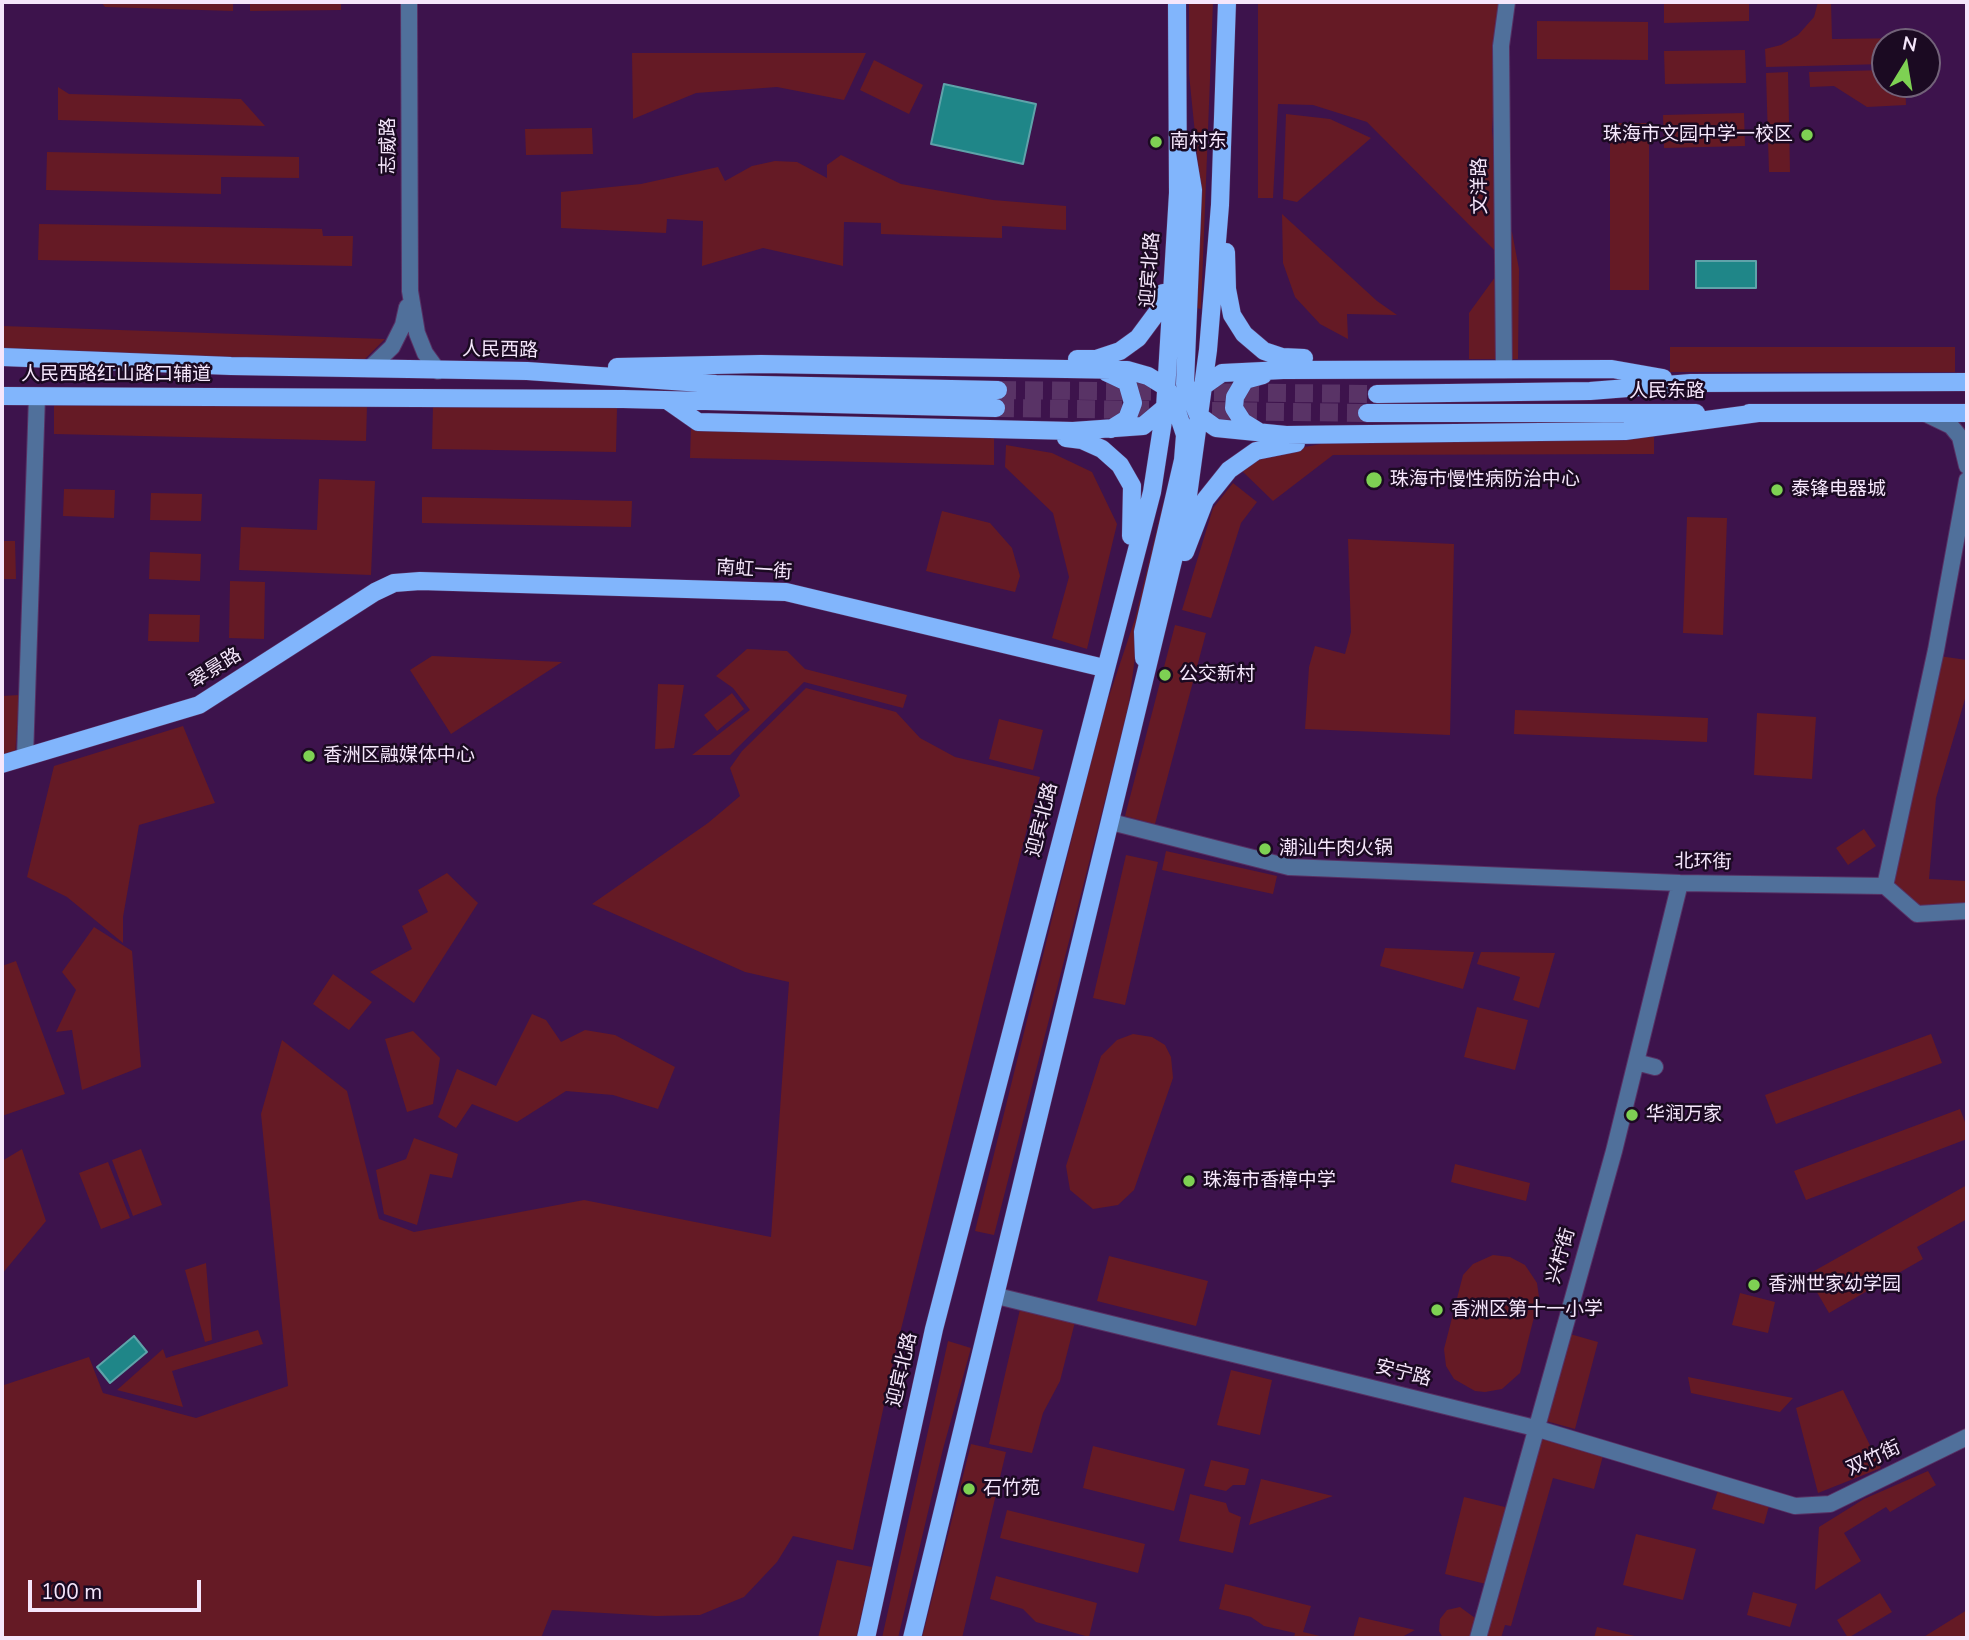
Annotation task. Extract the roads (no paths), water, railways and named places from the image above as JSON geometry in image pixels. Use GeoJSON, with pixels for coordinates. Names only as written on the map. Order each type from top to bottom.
{"type":"FeatureCollection","features":[{"type":"Feature","properties":{"kind":"main road","name":"迎宾北路"},"geometry":{"type":"LineString","coordinates":[[912,1638],[1187,503],[1182,399],[1177,2]]}},
{"type":"Feature","properties":{"kind":"main road","name":"迎宾北路"},"geometry":{"type":"LineString","coordinates":[[866,1638],[934,1329],[1152,492],[1162,440],[1208,350],[1220,205],[1229,2]]}},
{"type":"Feature","properties":{"kind":"main road"},"geometry":{"type":"LineString","coordinates":[[1145,683],[1143,632],[1183,460],[1185,435],[1182,399],[1193,190],[1177,96]]}},
{"type":"Feature","properties":{"kind":"main road"},"geometry":{"type":"LineString","coordinates":[[1223,111],[1227,289],[1233,315],[1244,334],[1264,351],[1282,357],[1381,359],[1429,370]]}},
{"type":"Feature","properties":{"kind":"main road"},"geometry":{"type":"LineString","coordinates":[[912,366],[994,360],[1096,359],[1120,351],[1145,331],[1161,307],[1178,192]]}},
{"type":"Feature","properties":{"kind":"main road","name":"人民西路"},"geometry":{"type":"LineString","coordinates":[[2,357],[438,371],[527,371],[997,399],[668,401],[230,395]]}},
{"type":"Feature","properties":{"kind":"main road"},"geometry":{"type":"LineString","coordinates":[[527,371],[721,363],[1126,370],[1148,376],[1182,399],[1216,428],[1260,433],[1357,435],[1625,431],[1758,413]]}},
{"type":"Feature","properties":{"kind":"main road"},"geometry":{"type":"LineString","coordinates":[[668,401],[698,422],[1108,430],[1143,426],[1223,373],[1283,370],[1612,369],[1691,383]]}},
{"type":"Feature","properties":{"kind":"main road"},"geometry":{"type":"LineString","coordinates":[[1101,370],[1127,382],[1133,403],[1128,419],[1108,430]]}},
{"type":"Feature","properties":{"kind":"main road"},"geometry":{"type":"LineString","coordinates":[[1260,433],[1243,422],[1234,408],[1235,397],[1245,380],[1283,370]]}},
{"type":"Feature","properties":{"kind":"main road","name":"人民东路"},"geometry":{"type":"LineString","coordinates":[[1377,394],[1590,391],[1691,383],[1967,383]]}},
{"type":"Feature","properties":{"kind":"main road","name":"人民西路红山路口辅道"},"geometry":{"type":"LineString","coordinates":[[2,396],[230,395]]}},
{"type":"Feature","properties":{"kind":"main road","name":"人民东路"},"geometry":{"type":"LineString","coordinates":[[1367,412],[1967,413]]}},
{"type":"Feature","properties":{"kind":"main road"},"geometry":{"type":"LineString","coordinates":[[993,429],[1082,440],[1102,449],[1120,465],[1132,486],[1134,511],[1121,604]]}},
{"type":"Feature","properties":{"kind":"main road"},"geometry":{"type":"LineString","coordinates":[[1169,583],[1205,500],[1229,470],[1256,451],[1357,435]]}},
{"type":"Feature","properties":{"kind":"main road","name":"南虹一街"},"geometry":{"type":"LineString","coordinates":[[394,583],[427,581],[786,592],[1104,668]]}},
{"type":"Feature","properties":{"kind":"main road","name":"翠景路"},"geometry":{"type":"LineString","coordinates":[[2,764],[199,705],[394,583]]}},
{"type":"Feature","properties":{"kind":"street","name":"志威路"},"geometry":{"type":"LineString","coordinates":[[410,2],[410,291],[420,341],[438,371]]}},
{"type":"Feature","properties":{"kind":"street","name":"文洋路"},"geometry":{"type":"LineString","coordinates":[[1504,370],[1501,46],[1507,2]]}},
{"type":"Feature","properties":{"kind":"street","name":"志威路"},"geometry":{"type":"LineString","coordinates":[[369,369],[384,356],[397,337],[403,325],[410,291]]}},
{"type":"Feature","properties":{"kind":"street"},"geometry":{"type":"LineString","coordinates":[[25,757],[37,396]]}},
{"type":"Feature","properties":{"kind":"street"},"geometry":{"type":"LineString","coordinates":[[1924,413],[1956,431],[1963,442],[1967,466]]}},
{"type":"Feature","properties":{"kind":"street"},"geometry":{"type":"LineString","coordinates":[[1967,480],[1936,650],[1885,886],[1917,914],[1967,911]]}},
{"type":"Feature","properties":{"kind":"street","name":"北环街"},"geometry":{"type":"LineString","coordinates":[[1111,822],[1289,867],[1680,883],[1885,886]]}},
{"type":"Feature","properties":{"kind":"street","name":"兴柠街"},"geometry":{"type":"LineString","coordinates":[[1478,1638],[1614,1151],[1680,883]]}},
{"type":"Feature","properties":{"kind":"street"},"geometry":{"type":"LineString","coordinates":[[1636,1062],[1655,1067]]}},
{"type":"Feature","properties":{"kind":"street","name":"安宁路"},"geometry":{"type":"LineString","coordinates":[[997,1296],[1535,1428],[1795,1506]]}},
{"type":"Feature","properties":{"kind":"street","name":"双竹街"},"geometry":{"type":"LineString","coordinates":[[1795,1506],[1829,1503],[1967,1437]]}},
{"type":"Feature","properties":{"kind":"tunnel"},"geometry":{"type":"LineString","coordinates":[[998,390],[1377,394]]}},
{"type":"Feature","properties":{"kind":"tunnel"},"geometry":{"type":"LineString","coordinates":[[996,408],[1367,413]]}},
{"type":"Feature","properties":{"kind":"place","name":"珠海市文园中学一校区"},"geometry":{"type":"Point","coordinates":[1807,135]}},
{"type":"Feature","properties":{"kind":"place","name":"南村东"},"geometry":{"type":"Point","coordinates":[1156,142]}},
{"type":"Feature","properties":{"kind":"place","name":"珠海市慢性病防治中心"},"geometry":{"type":"Point","coordinates":[1374,480]}},
{"type":"Feature","properties":{"kind":"place","name":"泰锋电器城"},"geometry":{"type":"Point","coordinates":[1777,490]}},
{"type":"Feature","properties":{"kind":"place","name":"公交新村"},"geometry":{"type":"Point","coordinates":[1165,675]}},
{"type":"Feature","properties":{"kind":"place","name":"香洲区融媒体中心"},"geometry":{"type":"Point","coordinates":[309,756]}},
{"type":"Feature","properties":{"kind":"place","name":"潮汕牛肉火锅"},"geometry":{"type":"Point","coordinates":[1265,849]}},
{"type":"Feature","properties":{"kind":"place","name":"华润万家"},"geometry":{"type":"Point","coordinates":[1632,1115]}},
{"type":"Feature","properties":{"kind":"place","name":"珠海市香樟中学"},"geometry":{"type":"Point","coordinates":[1189,1181]}},
{"type":"Feature","properties":{"kind":"place","name":"香洲世家幼学园"},"geometry":{"type":"Point","coordinates":[1754,1285]}},
{"type":"Feature","properties":{"kind":"place","name":"香洲区第十一小学"},"geometry":{"type":"Point","coordinates":[1437,1310]}},
{"type":"Feature","properties":{"kind":"place","name":"石竹苑"},"geometry":{"type":"Point","coordinates":[969,1489]}}]}
